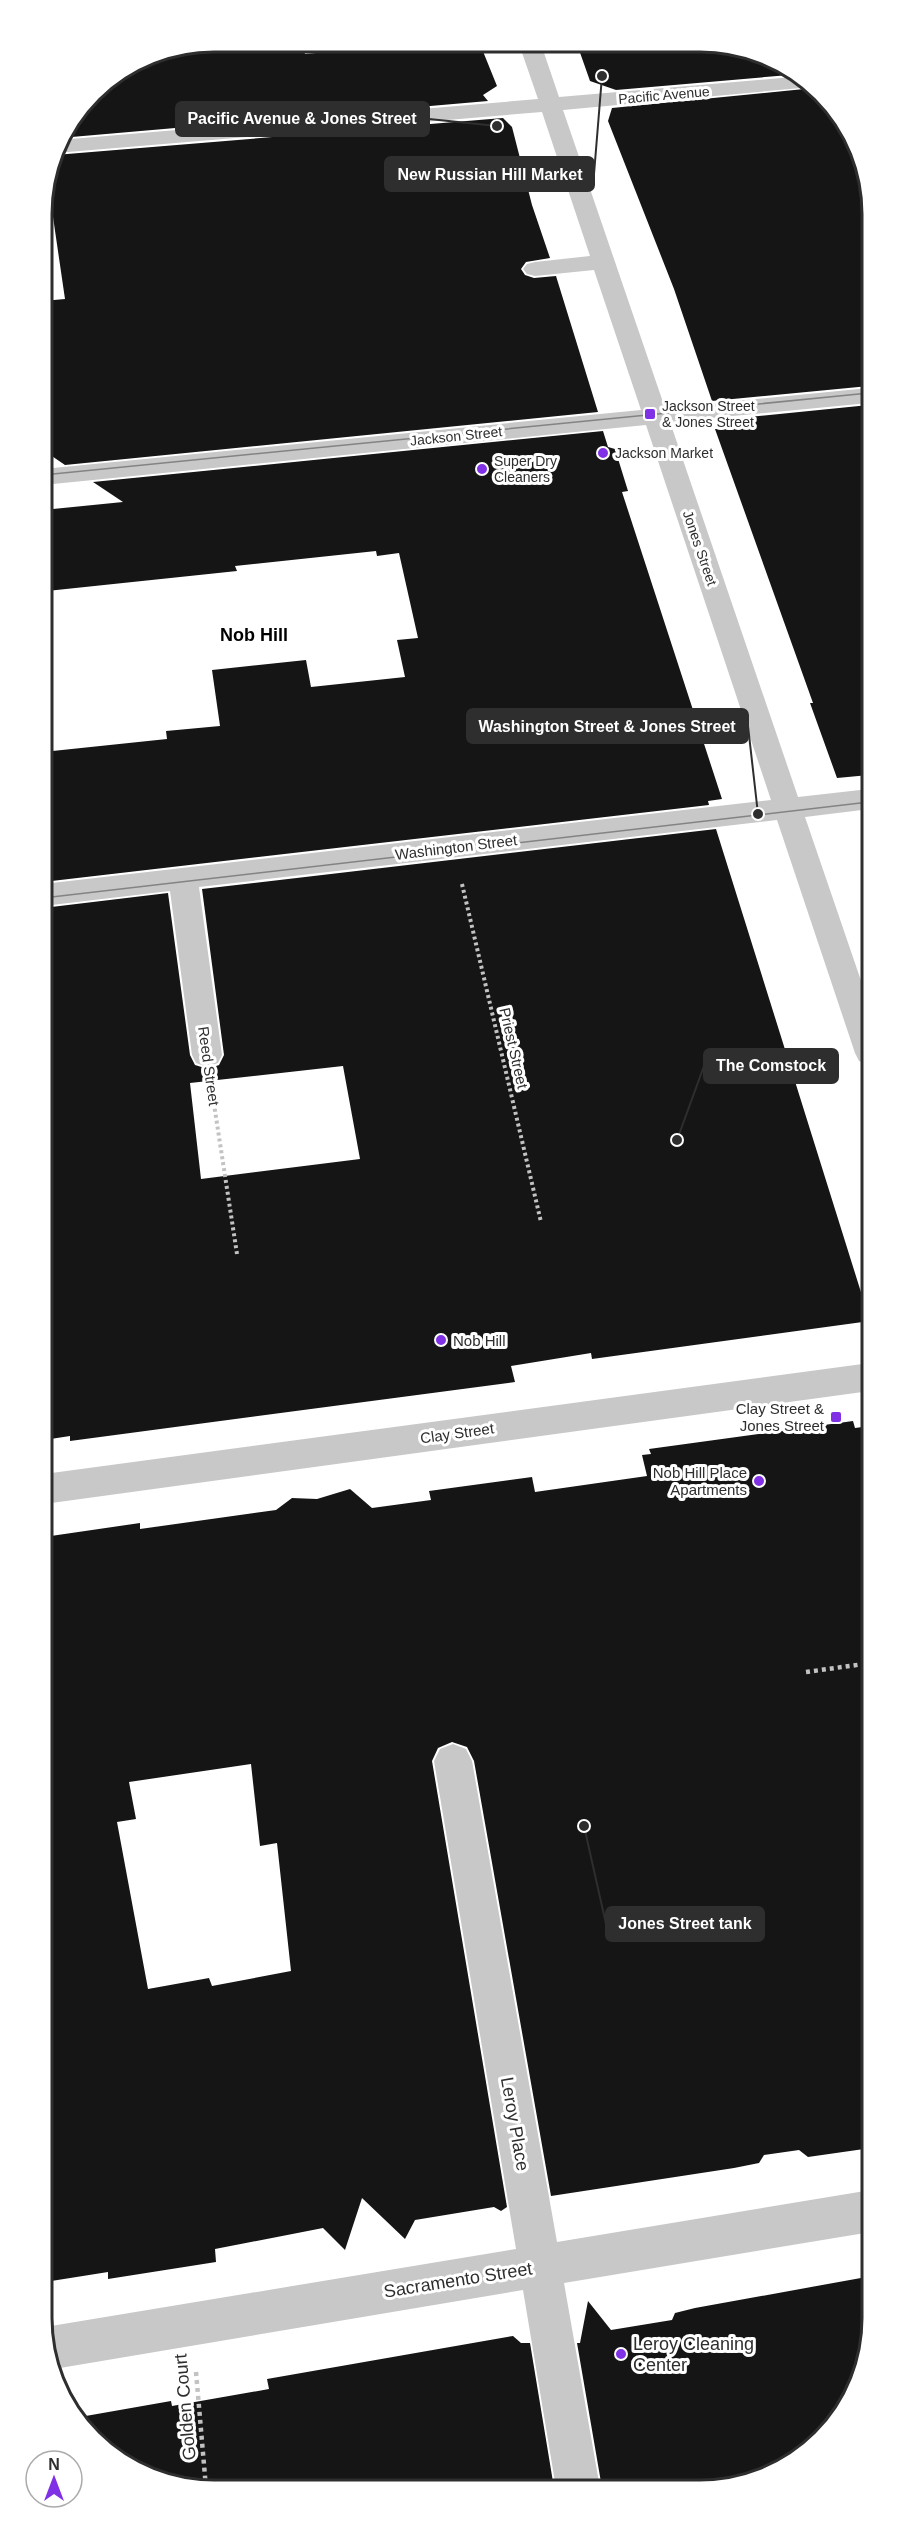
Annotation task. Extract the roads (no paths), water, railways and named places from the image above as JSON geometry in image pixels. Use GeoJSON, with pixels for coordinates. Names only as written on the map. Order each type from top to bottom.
{"type":"FeatureCollection","features":[{"type":"Feature","properties":{"kind":"street","name":"Jones Street"},"geometry":{"type":"LineString","coordinates":[[533,53],[862,1028]]}},
{"type":"Feature","properties":{"kind":"street","name":"Pacific Avenue"},"geometry":{"type":"LineString","coordinates":[[68,146],[795,84]]}},
{"type":"Feature","properties":{"kind":"street"},"geometry":{"type":"LineString","coordinates":[[535,269],[603,262]]}},
{"type":"Feature","properties":{"kind":"street","name":"Jackson Street"},"geometry":{"type":"LineString","coordinates":[[53,476],[862,396]]}},
{"type":"Feature","properties":{"kind":"street","name":"Washington Street"},"geometry":{"type":"LineString","coordinates":[[53,894],[862,800]]}},
{"type":"Feature","properties":{"kind":"street","name":"Reed Street"},"geometry":{"type":"LineString","coordinates":[[183,878],[207,1055]]}},
{"type":"Feature","properties":{"kind":"street","name":"Clay Street"},"geometry":{"type":"LineString","coordinates":[[52,1488],[861,1378]]}},
{"type":"Feature","properties":{"kind":"street","name":"Leroy Place"},"geometry":{"type":"LineString","coordinates":[[453,1761],[577,2480]]}},
{"type":"Feature","properties":{"kind":"street","name":"Sacramento Street"},"geometry":{"type":"LineString","coordinates":[[55,2347],[861,2213]]}},
{"type":"Feature","properties":{"kind":"tram line"},"geometry":{"type":"LineString","coordinates":[[53,474],[862,394]]}},
{"type":"Feature","properties":{"kind":"tram line"},"geometry":{"type":"LineString","coordinates":[[53,897],[862,803]]}},
{"type":"Feature","properties":{"kind":"place","name":"New Russian Hill Market"},"geometry":{"type":"Point","coordinates":[602,76]}},
{"type":"Feature","properties":{"kind":"place","name":"Pacific Avenue & Jones Street"},"geometry":{"type":"Point","coordinates":[497,126]}},
{"type":"Feature","properties":{"kind":"place","name":"Jackson Street & Jones Street"},"geometry":{"type":"Point","coordinates":[650,414]}},
{"type":"Feature","properties":{"kind":"place","name":"Jackson Market"},"geometry":{"type":"Point","coordinates":[603,453]}},
{"type":"Feature","properties":{"kind":"place","name":"Super Dry Cleaners"},"geometry":{"type":"Point","coordinates":[482,469]}},
{"type":"Feature","properties":{"kind":"place","name":"Washington Street & Jones Street"},"geometry":{"type":"Point","coordinates":[758,814]}},
{"type":"Feature","properties":{"kind":"place","name":"The Comstock"},"geometry":{"type":"Point","coordinates":[677,1140]}},
{"type":"Feature","properties":{"kind":"place","name":"Nob Hill"},"geometry":{"type":"Point","coordinates":[441,1340]}},
{"type":"Feature","properties":{"kind":"place","name":"Clay Street & Jones Street"},"geometry":{"type":"Point","coordinates":[836,1417]}},
{"type":"Feature","properties":{"kind":"place","name":"Nob Hill Place Apartments"},"geometry":{"type":"Point","coordinates":[759,1481]}},
{"type":"Feature","properties":{"kind":"place","name":"Jones Street tank"},"geometry":{"type":"Point","coordinates":[584,1826]}},
{"type":"Feature","properties":{"kind":"place","name":"Leroy Cleaning Center"},"geometry":{"type":"Point","coordinates":[621,2354]}},
{"type":"Feature","properties":{"kind":"district","name":"Nob Hill"},"geometry":{"type":"Point","coordinates":[254,635]}}]}
